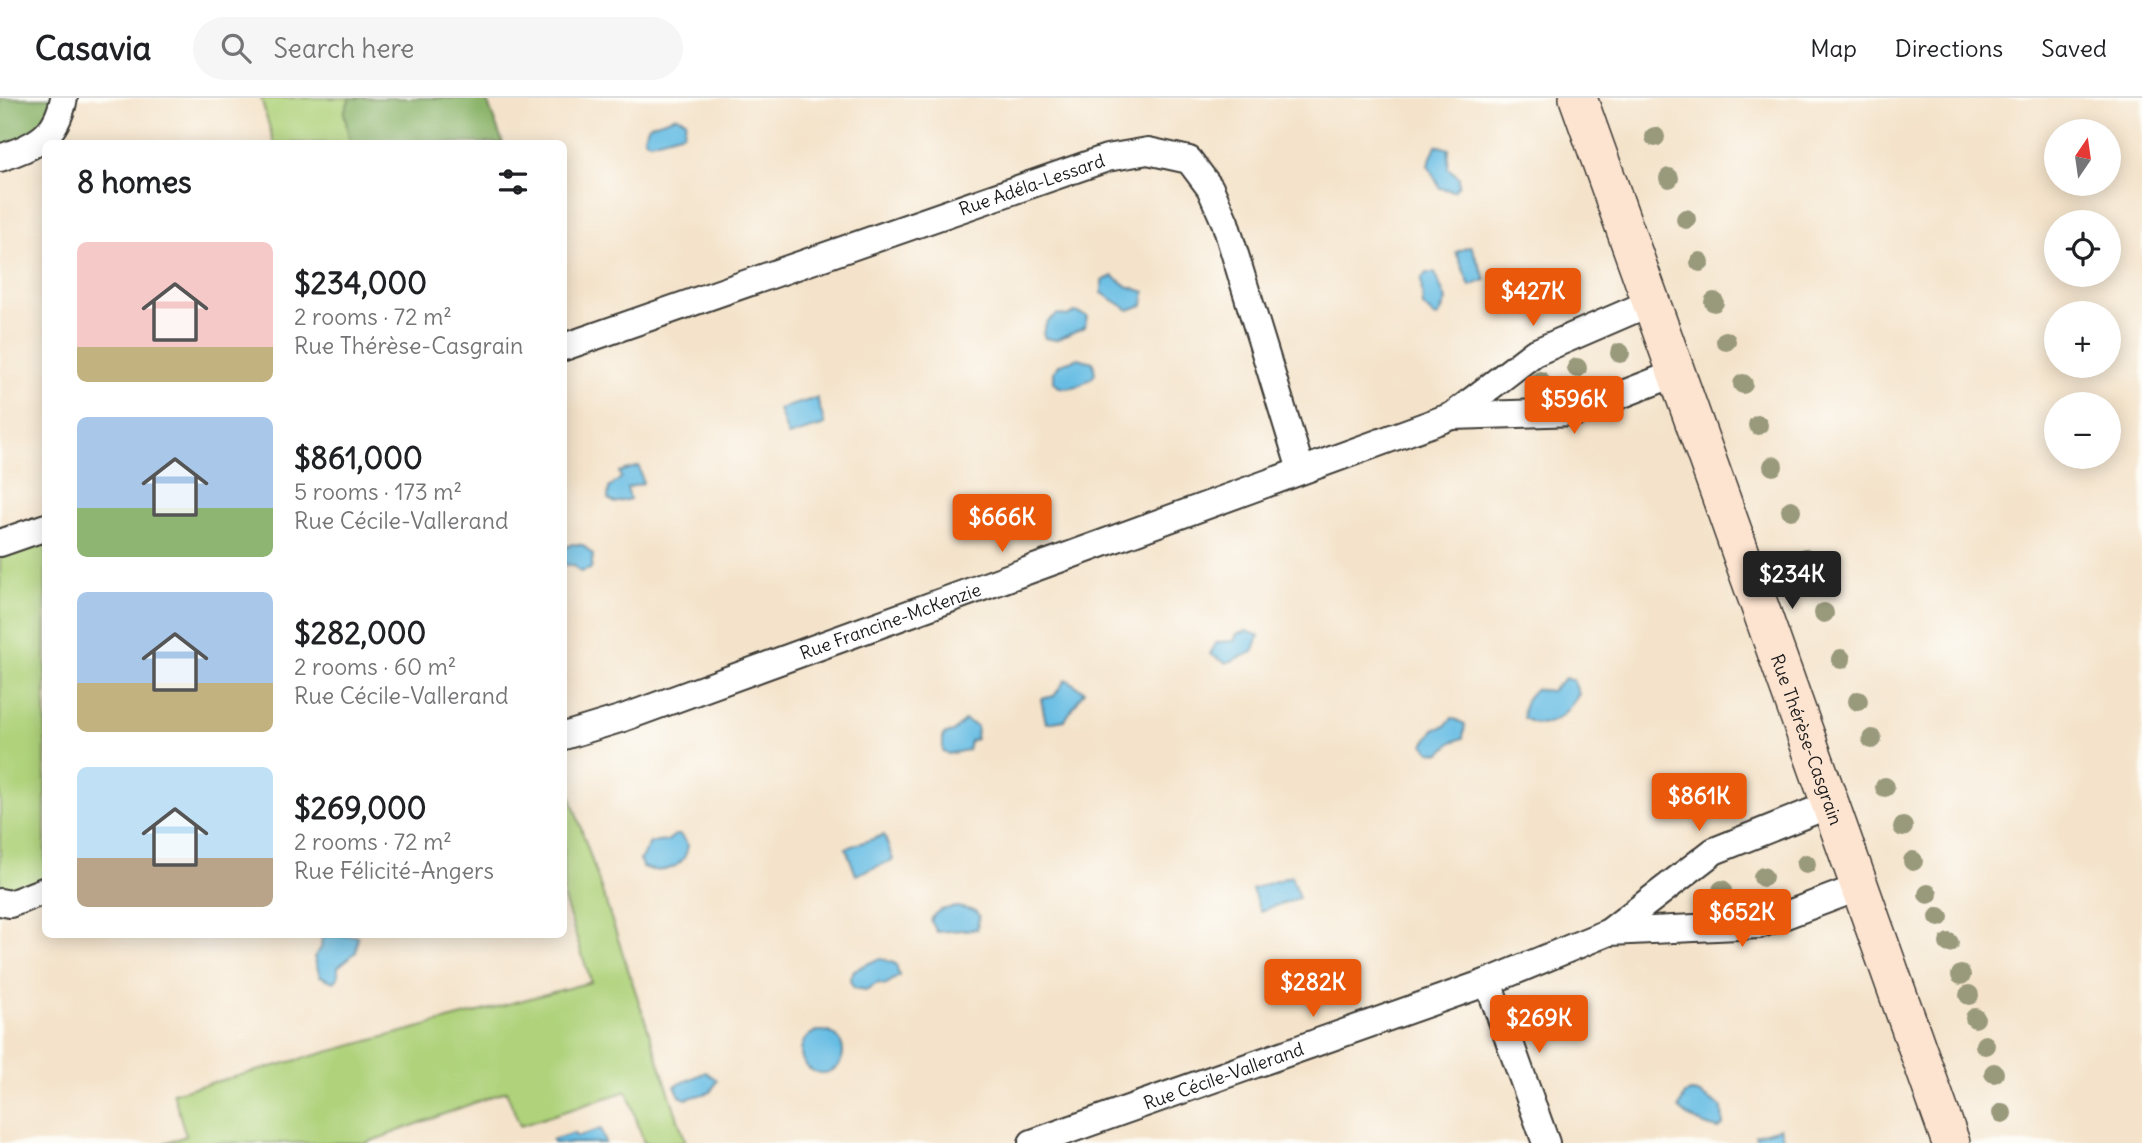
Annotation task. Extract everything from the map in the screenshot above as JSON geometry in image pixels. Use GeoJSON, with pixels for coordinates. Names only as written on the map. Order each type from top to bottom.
{"type":"FeatureCollection","features":[{"type":"Feature","properties":{"kind":"street"},"geometry":{"type":"LineString","coordinates":[[0,158],[34,146],[57,125],[64,98]]}},
{"type":"Feature","properties":{"kind":"street","name":"Rue Thérèse-Casgrain"},"geometry":{"type":"LineString","coordinates":[[1578,98],[1679,372],[1829,805],[1951,1143]]}},
{"type":"Feature","properties":{"kind":"street","name":"Rue Adéla-Lessard"},"geometry":{"type":"LineString","coordinates":[[567,346],[1107,158],[1148,151],[1189,160],[1209,188],[1225,222],[1301,470]]}},
{"type":"Feature","properties":{"kind":"street","name":"Rue Francine-McKenzie"},"geometry":{"type":"LineString","coordinates":[[1452,416],[1534,353],[1652,302]]}},
{"type":"Feature","properties":{"kind":"street","name":"Rue Francine-McKenzie"},"geometry":{"type":"LineString","coordinates":[[567,735],[623,718],[1452,416],[1577,412],[1679,372]]}},
{"type":"Feature","properties":{"kind":"street"},"geometry":{"type":"LineString","coordinates":[[0,543],[42,533]]}},
{"type":"Feature","properties":{"kind":"street","name":"Rue Cécile-Vallerand"},"geometry":{"type":"LineString","coordinates":[[1032,1143],[1488,982],[1609,932],[1714,851],[1829,805]]}},
{"type":"Feature","properties":{"kind":"street","name":"Rue Cécile-Vallerand"},"geometry":{"type":"LineString","coordinates":[[1609,932],[1759,925],[1860,887]]}},
{"type":"Feature","properties":{"kind":"street"},"geometry":{"type":"LineString","coordinates":[[0,902],[10,904],[42,892]]}},
{"type":"Feature","properties":{"kind":"street"},"geometry":{"type":"LineString","coordinates":[[1488,982],[1546,1143]]}},
{"type":"Feature","properties":{"kind":"green space"},"geometry":{"type":"Polygon","coordinates":[[[0,98],[64,98],[56,125],[0,158],[0,98]]]}},
{"type":"Feature","properties":{"kind":"green space"},"geometry":{"type":"Polygon","coordinates":[[[261,98],[400,98],[417,140],[273,140],[261,98]]]}},
{"type":"Feature","properties":{"kind":"green space"},"geometry":{"type":"Polygon","coordinates":[[[350,98],[486,98],[502,140],[349,140],[344,112],[350,98]]]}},
{"type":"Feature","properties":{"kind":"green space"},"geometry":{"type":"Polygon","coordinates":[[[40,529],[42,534],[42,891],[0,902],[0,543],[40,529]]]}},
{"type":"Feature","properties":{"kind":"green space"},"geometry":{"type":"Polygon","coordinates":[[[567,786],[686,1143],[644,1143],[627,1091],[520,1126],[506,1091],[366,1143],[164,1143],[186,1136],[173,1093],[591,982],[567,908],[567,786]]]}},
{"type":"Feature","properties":{"kind":"water"},"geometry":{"type":"Polygon","coordinates":[[[677,116],[686,120],[684,133],[646,141],[644,136],[649,125],[677,116]]]}},
{"type":"Feature","properties":{"kind":"water"},"geometry":{"type":"Polygon","coordinates":[[[1436,145],[1449,149],[1448,168],[1459,177],[1459,185],[1454,191],[1440,188],[1428,165],[1436,145]]]}},
{"type":"Feature","properties":{"kind":"water"},"geometry":{"type":"Polygon","coordinates":[[[1471,246],[1486,280],[1470,286],[1456,252],[1471,246]]]}},
{"type":"Feature","properties":{"kind":"water"},"geometry":{"type":"Polygon","coordinates":[[[1427,273],[1435,273],[1446,300],[1439,316],[1434,317],[1423,306],[1421,279],[1427,273]]]}},
{"type":"Feature","properties":{"kind":"water"},"geometry":{"type":"Polygon","coordinates":[[[1113,276],[1127,286],[1145,292],[1143,305],[1129,310],[1102,293],[1102,281],[1113,276]]]}},
{"type":"Feature","properties":{"kind":"water"},"geometry":{"type":"Polygon","coordinates":[[[1075,312],[1087,316],[1085,327],[1056,340],[1045,338],[1043,333],[1047,322],[1058,314],[1067,316],[1075,312]]]}},
{"type":"Feature","properties":{"kind":"water"},"geometry":{"type":"Polygon","coordinates":[[[1078,358],[1093,362],[1095,374],[1078,385],[1059,387],[1054,382],[1054,371],[1060,364],[1078,358]]]}},
{"type":"Feature","properties":{"kind":"water"},"geometry":{"type":"Polygon","coordinates":[[[817,398],[825,425],[788,436],[779,409],[817,398]]]}},
{"type":"Feature","properties":{"kind":"water"},"geometry":{"type":"Polygon","coordinates":[[[639,466],[643,483],[627,488],[630,499],[615,503],[608,499],[609,488],[621,478],[619,472],[639,466]]]}},
{"type":"Feature","properties":{"kind":"water"},"geometry":{"type":"Polygon","coordinates":[[[583,545],[593,555],[591,569],[580,572],[573,565],[567,565],[567,546],[583,545]]]}},
{"type":"Feature","properties":{"kind":"water"},"geometry":{"type":"Polygon","coordinates":[[[1247,631],[1259,636],[1253,652],[1226,663],[1210,654],[1217,642],[1234,641],[1237,634],[1247,631]]]}},
{"type":"Feature","properties":{"kind":"water"},"geometry":{"type":"Polygon","coordinates":[[[1565,678],[1573,680],[1579,694],[1562,715],[1549,723],[1541,724],[1524,718],[1524,705],[1536,689],[1551,691],[1565,678]]]}},
{"type":"Feature","properties":{"kind":"water"},"geometry":{"type":"Polygon","coordinates":[[[1066,679],[1084,691],[1065,720],[1046,723],[1041,699],[1054,696],[1066,679]]]}},
{"type":"Feature","properties":{"kind":"water"},"geometry":{"type":"Polygon","coordinates":[[[1452,718],[1465,724],[1463,738],[1452,742],[1441,753],[1430,752],[1424,745],[1434,729],[1444,727],[1452,718]]]}},
{"type":"Feature","properties":{"kind":"water"},"geometry":{"type":"Polygon","coordinates":[[[965,720],[977,726],[976,739],[970,741],[968,750],[948,754],[943,752],[943,735],[953,732],[965,720]]]}},
{"type":"Feature","properties":{"kind":"water"},"geometry":{"type":"Polygon","coordinates":[[[680,835],[688,845],[686,853],[677,865],[665,870],[642,867],[640,860],[650,843],[667,841],[680,835]]]}},
{"type":"Feature","properties":{"kind":"water"},"geometry":{"type":"Polygon","coordinates":[[[884,835],[893,860],[856,875],[846,848],[884,835]]]}},
{"type":"Feature","properties":{"kind":"water"},"geometry":{"type":"Polygon","coordinates":[[[1291,876],[1299,898],[1260,911],[1252,889],[1291,876]]]}},
{"type":"Feature","properties":{"kind":"water"},"geometry":{"type":"Polygon","coordinates":[[[958,907],[975,911],[979,916],[977,929],[937,932],[931,921],[935,914],[958,907]]]}},
{"type":"Feature","properties":{"kind":"water"},"geometry":{"type":"Polygon","coordinates":[[[322,938],[358,938],[356,952],[338,967],[338,978],[334,982],[320,976],[314,957],[321,948],[322,938]]]}},
{"type":"Feature","properties":{"kind":"water"},"geometry":{"type":"Polygon","coordinates":[[[880,958],[896,964],[899,976],[885,985],[878,983],[866,990],[854,988],[850,981],[854,970],[880,958]]]}},
{"type":"Feature","properties":{"kind":"water"},"geometry":{"type":"Polygon","coordinates":[[[822,1031],[837,1037],[843,1052],[837,1067],[822,1073],[807,1067],[801,1052],[807,1037],[822,1031]]]}},
{"type":"Feature","properties":{"kind":"water"},"geometry":{"type":"Polygon","coordinates":[[[706,1072],[717,1080],[711,1092],[686,1099],[680,1096],[675,1086],[706,1072]]]}},
{"type":"Feature","properties":{"kind":"water"},"geometry":{"type":"Polygon","coordinates":[[[1698,1093],[1722,1108],[1723,1125],[1718,1129],[1707,1126],[1679,1108],[1685,1094],[1698,1093]]]}},
{"type":"Feature","properties":{"kind":"water"},"geometry":{"type":"Polygon","coordinates":[[[1780,1128],[1785,1143],[1758,1143],[1755,1135],[1780,1128]]]}},
{"type":"Feature","properties":{"kind":"water"},"geometry":{"type":"Polygon","coordinates":[[[601,1129],[605,1143],[553,1143],[552,1140],[574,1133],[576,1137],[601,1129]]]}}]}
